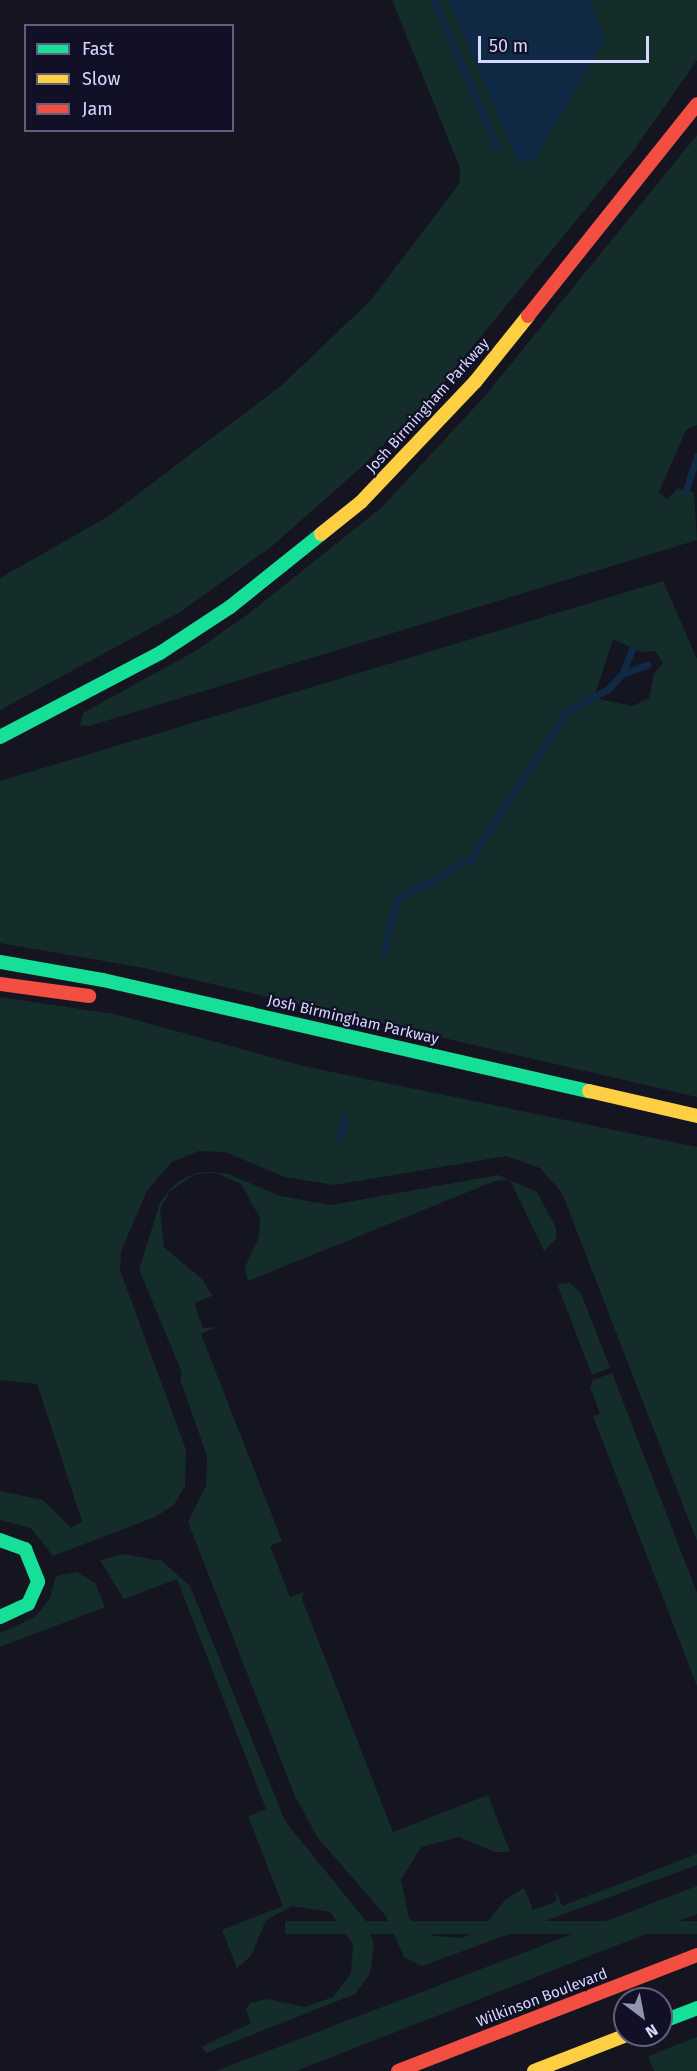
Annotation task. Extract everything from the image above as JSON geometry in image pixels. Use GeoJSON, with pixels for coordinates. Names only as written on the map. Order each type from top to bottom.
{"type":"FeatureCollection","features":[{"type":"Feature","properties":{"kind":"main road","name":"Josh Birmingham Parkway"},"geometry":{"type":"LineString","coordinates":[[0,737],[160,653],[238,601],[361,502],[475,382],[697,104]]}},
{"type":"Feature","properties":{"kind":"main road","name":"Josh Birmingham Parkway"},"geometry":{"type":"LineString","coordinates":[[0,962],[228,1008],[697,1116]]}},
{"type":"Feature","properties":{"kind":"main road"},"geometry":{"type":"LineString","coordinates":[[0,984],[228,1008]]}},
{"type":"Feature","properties":{"kind":"main road"},"geometry":{"type":"LineString","coordinates":[[0,1540],[25,1549],[38,1582],[28,1605],[0,1617]]}},
{"type":"Feature","properties":{"kind":"main road","name":"Wilkinson Boulevard"},"geometry":{"type":"LineString","coordinates":[[398,2071],[697,1955]]}},
{"type":"Feature","properties":{"kind":"main road"},"geometry":{"type":"LineString","coordinates":[[673,2017],[697,2008]]}},
{"type":"Feature","properties":{"kind":"main road"},"geometry":{"type":"LineString","coordinates":[[534,2071],[613,2040]]}},
{"type":"Feature","properties":{"kind":"green space"},"geometry":{"type":"Polygon","coordinates":[[[392,0],[697,0],[697,60],[634,150],[442,384],[366,463],[272,546],[180,612],[0,710],[0,578],[109,516],[282,385],[370,301],[459,184],[460,168],[392,0]]]}},
{"type":"Feature","properties":{"kind":"green space"},"geometry":{"type":"Polygon","coordinates":[[[697,135],[697,425],[686,430],[659,492],[667,499],[678,488],[694,493],[697,540],[89,726],[80,725],[83,713],[197,650],[251,612],[382,507],[484,397],[697,135]]]}},
{"type":"Feature","properties":{"kind":"green space"},"geometry":{"type":"Polygon","coordinates":[[[663,581],[697,659],[697,1097],[144,968],[0,943],[0,781],[663,581]],[[613,639],[594,698],[633,706],[649,698],[654,674],[663,663],[655,651],[640,652],[613,639]]]}},
{"type":"Feature","properties":{"kind":"green space"},"geometry":{"type":"Polygon","coordinates":[[[0,997],[114,1014],[303,1066],[697,1147],[697,1541],[562,1193],[540,1168],[506,1156],[334,1185],[285,1177],[225,1152],[199,1151],[172,1162],[147,1191],[121,1251],[120,1270],[186,1450],[185,1486],[174,1505],[155,1517],[53,1556],[31,1528],[0,1520],[0,1491],[43,1500],[71,1528],[82,1521],[37,1384],[0,1380],[0,997]]]}},
{"type":"Feature","properties":{"kind":"green space"},"geometry":{"type":"Polygon","coordinates":[[[214,1172],[194,1175],[170,1191],[160,1209],[164,1247],[203,1280],[212,1296],[194,1303],[203,1328],[217,1327],[201,1334],[282,1541],[270,1546],[290,1597],[304,1592],[302,1599],[393,1832],[488,1795],[510,1852],[495,1852],[459,1837],[421,1847],[401,1880],[409,1918],[433,1936],[462,1938],[481,1930],[506,1899],[524,1888],[533,1910],[557,1901],[554,1887],[562,1906],[697,1854],[697,1865],[422,1966],[404,1957],[385,1915],[318,1838],[295,1796],[188,1522],[206,1486],[207,1456],[180,1379],[182,1373],[139,1269],[160,1203],[170,1189],[178,1182],[194,1174],[214,1172]]]}},
{"type":"Feature","properties":{"kind":"green space"},"geometry":{"type":"Polygon","coordinates":[[[214,1172],[229,1174],[280,1196],[331,1205],[498,1175],[510,1180],[495,1181],[248,1281],[245,1267],[259,1237],[260,1218],[241,1184],[214,1172]]]}},
{"type":"Feature","properties":{"kind":"green space"},"geometry":{"type":"Polygon","coordinates":[[[510,1180],[537,1192],[556,1228],[556,1239],[544,1251],[510,1180]]]}},
{"type":"Feature","properties":{"kind":"green space"},"geometry":{"type":"Polygon","coordinates":[[[570,1283],[581,1293],[610,1368],[592,1375],[557,1284],[570,1283]]]}},
{"type":"Feature","properties":{"kind":"green space"},"geometry":{"type":"Polygon","coordinates":[[[612,1373],[697,1593],[697,1686],[593,1416],[600,1414],[590,1387],[593,1380],[612,1373]]]}},
{"type":"Feature","properties":{"kind":"green space"},"geometry":{"type":"Polygon","coordinates":[[[124,1554],[162,1561],[190,1586],[285,1821],[365,1920],[374,1944],[370,1974],[355,1994],[206,2053],[201,2047],[251,2023],[246,2010],[250,2003],[267,1999],[305,2007],[333,1997],[351,1974],[353,1944],[330,1912],[292,1906],[266,1920],[251,1956],[237,1968],[222,1930],[283,1906],[248,1816],[266,1809],[177,1579],[124,1599],[100,1560],[124,1554]]]}},
{"type":"Feature","properties":{"kind":"green space"},"geometry":{"type":"Polygon","coordinates":[[[77,1572],[95,1583],[105,1607],[0,1647],[0,1633],[35,1617],[50,1598],[56,1576],[77,1572]]]}},
{"type":"Feature","properties":{"kind":"green space"},"geometry":{"type":"Polygon","coordinates":[[[697,1886],[697,1914],[296,2071],[216,2071],[697,1886]]]}},
{"type":"Feature","properties":{"kind":"green space"},"geometry":{"type":"Polygon","coordinates":[[[285,1921],[697,1921],[697,1934],[285,1934],[285,1921]]]}},
{"type":"Feature","properties":{"kind":"green space"},"geometry":{"type":"Polygon","coordinates":[[[697,2037],[697,2071],[654,2071],[648,2056],[697,2037]]]}},
{"type":"Feature","properties":{"kind":"water"},"geometry":{"type":"Polygon","coordinates":[[[449,0],[589,0],[605,39],[533,162],[518,162],[449,0]]]}},
{"type":"Feature","properties":{"kind":"waterway"},"geometry":{"type":"LineString","coordinates":[[434,0],[496,146]]}},
{"type":"Feature","properties":{"kind":"waterway"},"geometry":{"type":"LineString","coordinates":[[686,490],[697,456]]}},
{"type":"Feature","properties":{"kind":"waterway"},"geometry":{"type":"LineString","coordinates":[[384,951],[397,899],[471,859],[566,712],[608,689],[622,674],[632,649]]}},
{"type":"Feature","properties":{"kind":"waterway"},"geometry":{"type":"LineString","coordinates":[[622,674],[647,665]]}},
{"type":"Feature","properties":{"kind":"waterway"},"geometry":{"type":"LineString","coordinates":[[340,1137],[344,1118]]}},
{"type":"Feature","properties":{"kind":"traffic: fast"},"geometry":{"type":"LineString","coordinates":[[0,737],[160,653],[230,607],[321,534]]}},
{"type":"Feature","properties":{"kind":"traffic: fast"},"geometry":{"type":"LineString","coordinates":[[0,962],[103,980],[589,1091]]}},
{"type":"Feature","properties":{"kind":"traffic: fast"},"geometry":{"type":"LineString","coordinates":[[0,1540],[25,1549],[38,1582],[28,1604],[0,1617]]}},
{"type":"Feature","properties":{"kind":"traffic: fast"},"geometry":{"type":"LineString","coordinates":[[673,2017],[697,2008]]}},
{"type":"Feature","properties":{"kind":"traffic: slow"},"geometry":{"type":"LineString","coordinates":[[321,534],[361,502],[475,382],[528,316]]}},
{"type":"Feature","properties":{"kind":"traffic: slow"},"geometry":{"type":"LineString","coordinates":[[589,1091],[697,1116]]}},
{"type":"Feature","properties":{"kind":"traffic: slow"},"geometry":{"type":"LineString","coordinates":[[534,2071],[613,2040]]}},
{"type":"Feature","properties":{"kind":"traffic: jam"},"geometry":{"type":"LineString","coordinates":[[528,316],[697,104]]}},
{"type":"Feature","properties":{"kind":"traffic: jam"},"geometry":{"type":"LineString","coordinates":[[0,984],[89,996]]}},
{"type":"Feature","properties":{"kind":"traffic: jam"},"geometry":{"type":"LineString","coordinates":[[398,2071],[697,1955]]}}]}
